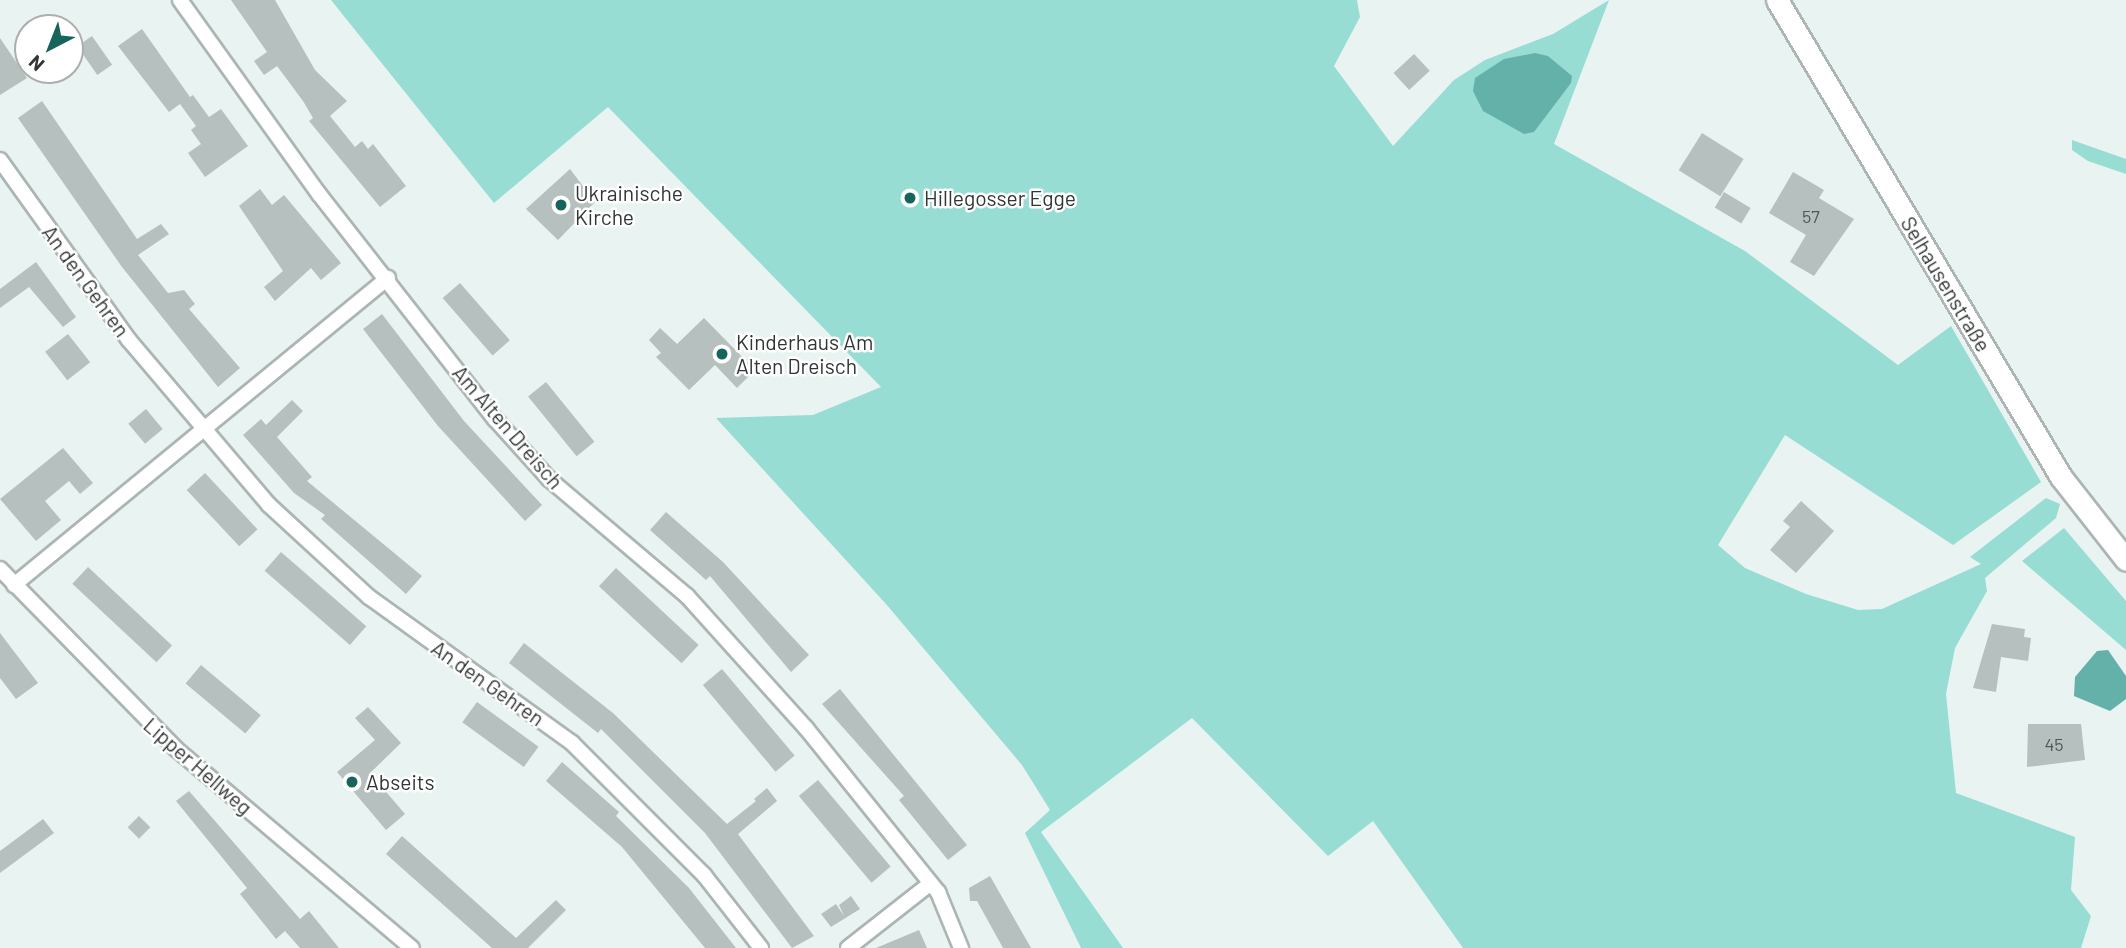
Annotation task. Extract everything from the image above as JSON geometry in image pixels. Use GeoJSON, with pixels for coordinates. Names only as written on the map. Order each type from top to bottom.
{"type":"FeatureCollection","features":[{"type":"Feature","properties":{"kind":"street","name":"Am Alten Dreisch"},"geometry":{"type":"LineString","coordinates":[[180,0],[310,183],[388,278],[512,438],[549,479],[716,627],[832,759],[931,883],[947,908],[961,948]]}},
{"type":"Feature","properties":{"kind":"street","name":"Selhausenstraße"},"geometry":{"type":"LineString","coordinates":[[1777,0],[2062,477],[2126,561]]}},
{"type":"Feature","properties":{"kind":"street","name":"An den Gehren"},"geometry":{"type":"LineString","coordinates":[[0,160],[96,297],[269,505],[348,580],[572,743],[704,875],[761,948]]}},
{"type":"Feature","properties":{"kind":"street"},"geometry":{"type":"LineString","coordinates":[[14,585],[388,278]]}},
{"type":"Feature","properties":{"kind":"street","name":"Lipper Hellweg"},"geometry":{"type":"LineString","coordinates":[[0,569],[175,748],[412,948]]}},
{"type":"Feature","properties":{"kind":"street"},"geometry":{"type":"LineString","coordinates":[[848,948],[931,883]]}},
{"type":"Feature","properties":{"kind":"shaded area"},"geometry":{"type":"Polygon","coordinates":[[[331,0],[1357,0],[1360,17],[1334,66],[1393,146],[1454,80],[1485,60],[1553,34],[1609,0],[1554,144],[1745,251],[1898,365],[1951,326],[2041,482],[1953,545],[1785,435],[1718,545],[1745,568],[1806,594],[1858,610],[1882,609],[1981,564],[1970,557],[2046,498],[2060,504],[2056,518],[1985,578],[1987,591],[1955,648],[1946,694],[1956,793],[2075,837],[2071,890],[2091,916],[2081,948],[1463,948],[1373,821],[1328,856],[1192,718],[1041,832],[1123,948],[1081,948],[1025,833],[1050,810],[1022,765],[886,604],[716,418],[813,415],[881,387],[608,107],[494,203],[331,0]]]}},
{"type":"Feature","properties":{"kind":"shaded area"},"geometry":{"type":"Polygon","coordinates":[[[1535,53],[1548,56],[1572,76],[1571,83],[1534,132],[1524,134],[1483,111],[1473,91],[1475,78],[1504,59],[1535,53]]]}},
{"type":"Feature","properties":{"kind":"shaded area"},"geometry":{"type":"Polygon","coordinates":[[[2072,140],[2126,159],[2126,174],[2088,161],[2072,150],[2072,140]]]}},
{"type":"Feature","properties":{"kind":"shaded area"},"geometry":{"type":"Polygon","coordinates":[[[2064,528],[2126,601],[2126,650],[2022,561],[2064,528]]]}},
{"type":"Feature","properties":{"kind":"shaded area"},"geometry":{"type":"Polygon","coordinates":[[[2108,650],[2126,676],[2126,699],[2110,711],[2074,696],[2075,677],[2097,651],[2108,650]]]}},
{"type":"Feature","properties":{"kind":"building"},"geometry":{"type":"Polygon","coordinates":[[[231,0],[275,0],[315,70],[347,101],[330,116],[355,147],[362,141],[368,149],[373,144],[406,186],[380,207],[309,121],[313,118],[277,66],[264,75],[254,61],[267,52],[231,0]]]}},
{"type":"Feature","properties":{"kind":"building"},"geometry":{"type":"Polygon","coordinates":[[[142,29],[190,97],[193,95],[209,117],[221,109],[248,146],[205,177],[188,153],[201,144],[191,130],[196,126],[180,104],[169,112],[118,46],[142,29]]]}},
{"type":"Feature","properties":{"kind":"building"},"geometry":{"type":"Polygon","coordinates":[[[92,36],[112,65],[97,75],[84,56],[84,42],[92,36]]]}},
{"type":"Feature","properties":{"kind":"building"},"geometry":{"type":"Polygon","coordinates":[[[0,38],[14,59],[14,84],[17,84],[0,95],[0,38]]]}},
{"type":"Feature","properties":{"kind":"building"},"geometry":{"type":"Polygon","coordinates":[[[1414,54],[1430,71],[1409,90],[1394,73],[1414,54]]]}},
{"type":"Feature","properties":{"kind":"building"},"geometry":{"type":"Polygon","coordinates":[[[42,101],[137,239],[161,224],[169,234],[138,255],[168,293],[184,290],[195,304],[189,309],[240,368],[218,387],[122,267],[18,118],[42,101]]]}},
{"type":"Feature","properties":{"kind":"building"},"geometry":{"type":"Polygon","coordinates":[[[1702,133],[1744,159],[1720,196],[1679,170],[1702,133]]]}},
{"type":"Feature","properties":{"kind":"building","name":"Ukrainische Kirche"},"geometry":{"type":"Polygon","coordinates":[[[570,169],[595,202],[558,240],[526,209],[570,169]]]}},
{"type":"Feature","properties":{"kind":"building"},"geometry":{"type":"Polygon","coordinates":[[[1793,172],[1824,190],[1819,198],[1854,219],[1814,276],[1790,262],[1806,235],[1769,213],[1793,172]]]}},
{"type":"Feature","properties":{"kind":"building"},"geometry":{"type":"Polygon","coordinates":[[[260,189],[272,205],[284,195],[341,263],[321,280],[311,268],[275,301],[264,287],[283,271],[239,206],[260,189]]]}},
{"type":"Feature","properties":{"kind":"building"},"geometry":{"type":"Polygon","coordinates":[[[1724,192],[1751,208],[1741,223],[1715,207],[1724,192]]]}},
{"type":"Feature","properties":{"kind":"building"},"geometry":{"type":"Polygon","coordinates":[[[36,262],[76,317],[63,327],[29,287],[0,308],[0,289],[36,262]]]}},
{"type":"Feature","properties":{"kind":"building"},"geometry":{"type":"Polygon","coordinates":[[[460,283],[510,340],[493,355],[443,298],[460,283]]]}},
{"type":"Feature","properties":{"kind":"building"},"geometry":{"type":"Polygon","coordinates":[[[382,314],[464,421],[542,505],[525,521],[438,426],[363,329],[382,314]]]}},
{"type":"Feature","properties":{"kind":"building","name":"Kinderhaus Am Alten Dreisch"},"geometry":{"type":"Polygon","coordinates":[[[704,318],[755,370],[737,388],[715,365],[689,390],[656,357],[661,353],[649,340],[660,328],[677,344],[704,318]]]}},
{"type":"Feature","properties":{"kind":"building"},"geometry":{"type":"Polygon","coordinates":[[[68,334],[90,362],[67,380],[45,352],[68,334]]]}},
{"type":"Feature","properties":{"kind":"building"},"geometry":{"type":"Polygon","coordinates":[[[546,382],[594,442],[577,456],[528,396],[546,382]]]}},
{"type":"Feature","properties":{"kind":"building"},"geometry":{"type":"Polygon","coordinates":[[[292,400],[303,411],[277,437],[312,477],[307,481],[422,576],[406,594],[321,519],[325,515],[294,493],[243,435],[261,419],[266,425],[292,400]]]}},
{"type":"Feature","properties":{"kind":"building"},"geometry":{"type":"Polygon","coordinates":[[[146,409],[163,429],[145,444],[128,424],[146,409]]]}},
{"type":"Feature","properties":{"kind":"building"},"geometry":{"type":"Polygon","coordinates":[[[63,448],[93,483],[80,494],[69,481],[45,501],[61,520],[36,541],[0,499],[63,448]]]}},
{"type":"Feature","properties":{"kind":"building"},"geometry":{"type":"Polygon","coordinates":[[[205,473],[258,529],[239,546],[187,490],[205,473]]]}},
{"type":"Feature","properties":{"kind":"building"},"geometry":{"type":"Polygon","coordinates":[[[1801,501],[1834,531],[1796,573],[1770,550],[1790,527],[1783,521],[1801,501]]]}},
{"type":"Feature","properties":{"kind":"building"},"geometry":{"type":"Polygon","coordinates":[[[666,512],[723,562],[809,655],[791,672],[710,576],[706,580],[650,530],[666,512]]]}},
{"type":"Feature","properties":{"kind":"building"},"geometry":{"type":"Polygon","coordinates":[[[281,552],[366,626],[350,645],[265,571],[281,552]]]}},
{"type":"Feature","properties":{"kind":"building"},"geometry":{"type":"Polygon","coordinates":[[[88,567],[172,645],[156,662],[72,584],[88,567]]]}},
{"type":"Feature","properties":{"kind":"building"},"geometry":{"type":"Polygon","coordinates":[[[616,568],[699,645],[682,663],[599,586],[616,568]]]}},
{"type":"Feature","properties":{"kind":"building"},"geometry":{"type":"Polygon","coordinates":[[[1992,624],[2025,629],[2024,637],[2031,638],[2028,661],[2001,657],[1996,692],[1973,688],[1992,624]]]}},
{"type":"Feature","properties":{"kind":"building"},"geometry":{"type":"Polygon","coordinates":[[[0,633],[38,683],[16,699],[0,678],[0,633]]]}},
{"type":"Feature","properties":{"kind":"building"},"geometry":{"type":"Polygon","coordinates":[[[524,643],[613,713],[727,824],[756,801],[754,799],[767,788],[777,801],[738,834],[814,936],[792,948],[705,833],[601,729],[598,733],[509,663],[524,643]]]}},
{"type":"Feature","properties":{"kind":"building"},"geometry":{"type":"Polygon","coordinates":[[[201,665],[261,715],[245,734],[186,683],[201,665]]]}},
{"type":"Feature","properties":{"kind":"building"},"geometry":{"type":"Polygon","coordinates":[[[722,669],[795,756],[775,772],[703,685],[722,669]]]}},
{"type":"Feature","properties":{"kind":"building"},"geometry":{"type":"Polygon","coordinates":[[[840,689],[967,845],[948,860],[899,800],[904,796],[822,704],[840,689]]]}},
{"type":"Feature","properties":{"kind":"building"},"geometry":{"type":"Polygon","coordinates":[[[477,702],[538,747],[524,767],[462,722],[477,702]]]}},
{"type":"Feature","properties":{"kind":"building"},"geometry":{"type":"Polygon","coordinates":[[[368,707],[401,743],[370,773],[405,814],[386,830],[337,772],[375,740],[355,718],[368,707]]]}},
{"type":"Feature","properties":{"kind":"building"},"geometry":{"type":"Polygon","coordinates":[[[2028,724],[2081,724],[2085,760],[2027,767],[2028,724]]]}},
{"type":"Feature","properties":{"kind":"building"},"geometry":{"type":"Polygon","coordinates":[[[562,762],[619,812],[616,816],[689,888],[736,948],[705,948],[622,847],[546,781],[562,762]]]}},
{"type":"Feature","properties":{"kind":"building"},"geometry":{"type":"Polygon","coordinates":[[[818,780],[891,867],[871,883],[799,796],[818,780]]]}},
{"type":"Feature","properties":{"kind":"building"},"geometry":{"type":"Polygon","coordinates":[[[189,791],[300,919],[309,911],[339,948],[300,948],[285,931],[276,939],[240,894],[247,888],[176,801],[189,791]]]}},
{"type":"Feature","properties":{"kind":"building"},"geometry":{"type":"Polygon","coordinates":[[[139,816],[150,827],[139,839],[128,827],[139,816]]]}},
{"type":"Feature","properties":{"kind":"building"},"geometry":{"type":"Polygon","coordinates":[[[43,819],[54,833],[0,873],[0,851],[43,819]]]}},
{"type":"Feature","properties":{"kind":"building"},"geometry":{"type":"Polygon","coordinates":[[[402,836],[516,938],[556,900],[566,910],[528,948],[492,948],[386,854],[402,836]]]}},
{"type":"Feature","properties":{"kind":"building"},"geometry":{"type":"Polygon","coordinates":[[[990,876],[1031,948],[1003,948],[977,901],[970,901],[969,888],[990,876]]]}},
{"type":"Feature","properties":{"kind":"building"},"geometry":{"type":"Polygon","coordinates":[[[851,896],[860,909],[831,927],[821,914],[836,904],[844,916],[839,905],[851,896]]]}},
{"type":"Feature","properties":{"kind":"building"},"geometry":{"type":"Polygon","coordinates":[[[919,930],[927,948],[876,948],[919,930]]]}},
{"type":"Feature","properties":{"kind":"place","name":"Hillegosser Egge"},"geometry":{"type":"Point","coordinates":[910,198]}},
{"type":"Feature","properties":{"kind":"place","name":"Ukrainische Kirche"},"geometry":{"type":"Point","coordinates":[561,205]}},
{"type":"Feature","properties":{"kind":"place","name":"Kinderhaus Am Alten Dreisch"},"geometry":{"type":"Point","coordinates":[722,354]}},
{"type":"Feature","properties":{"kind":"place","name":"Abseits"},"geometry":{"type":"Point","coordinates":[352,782]}}]}
